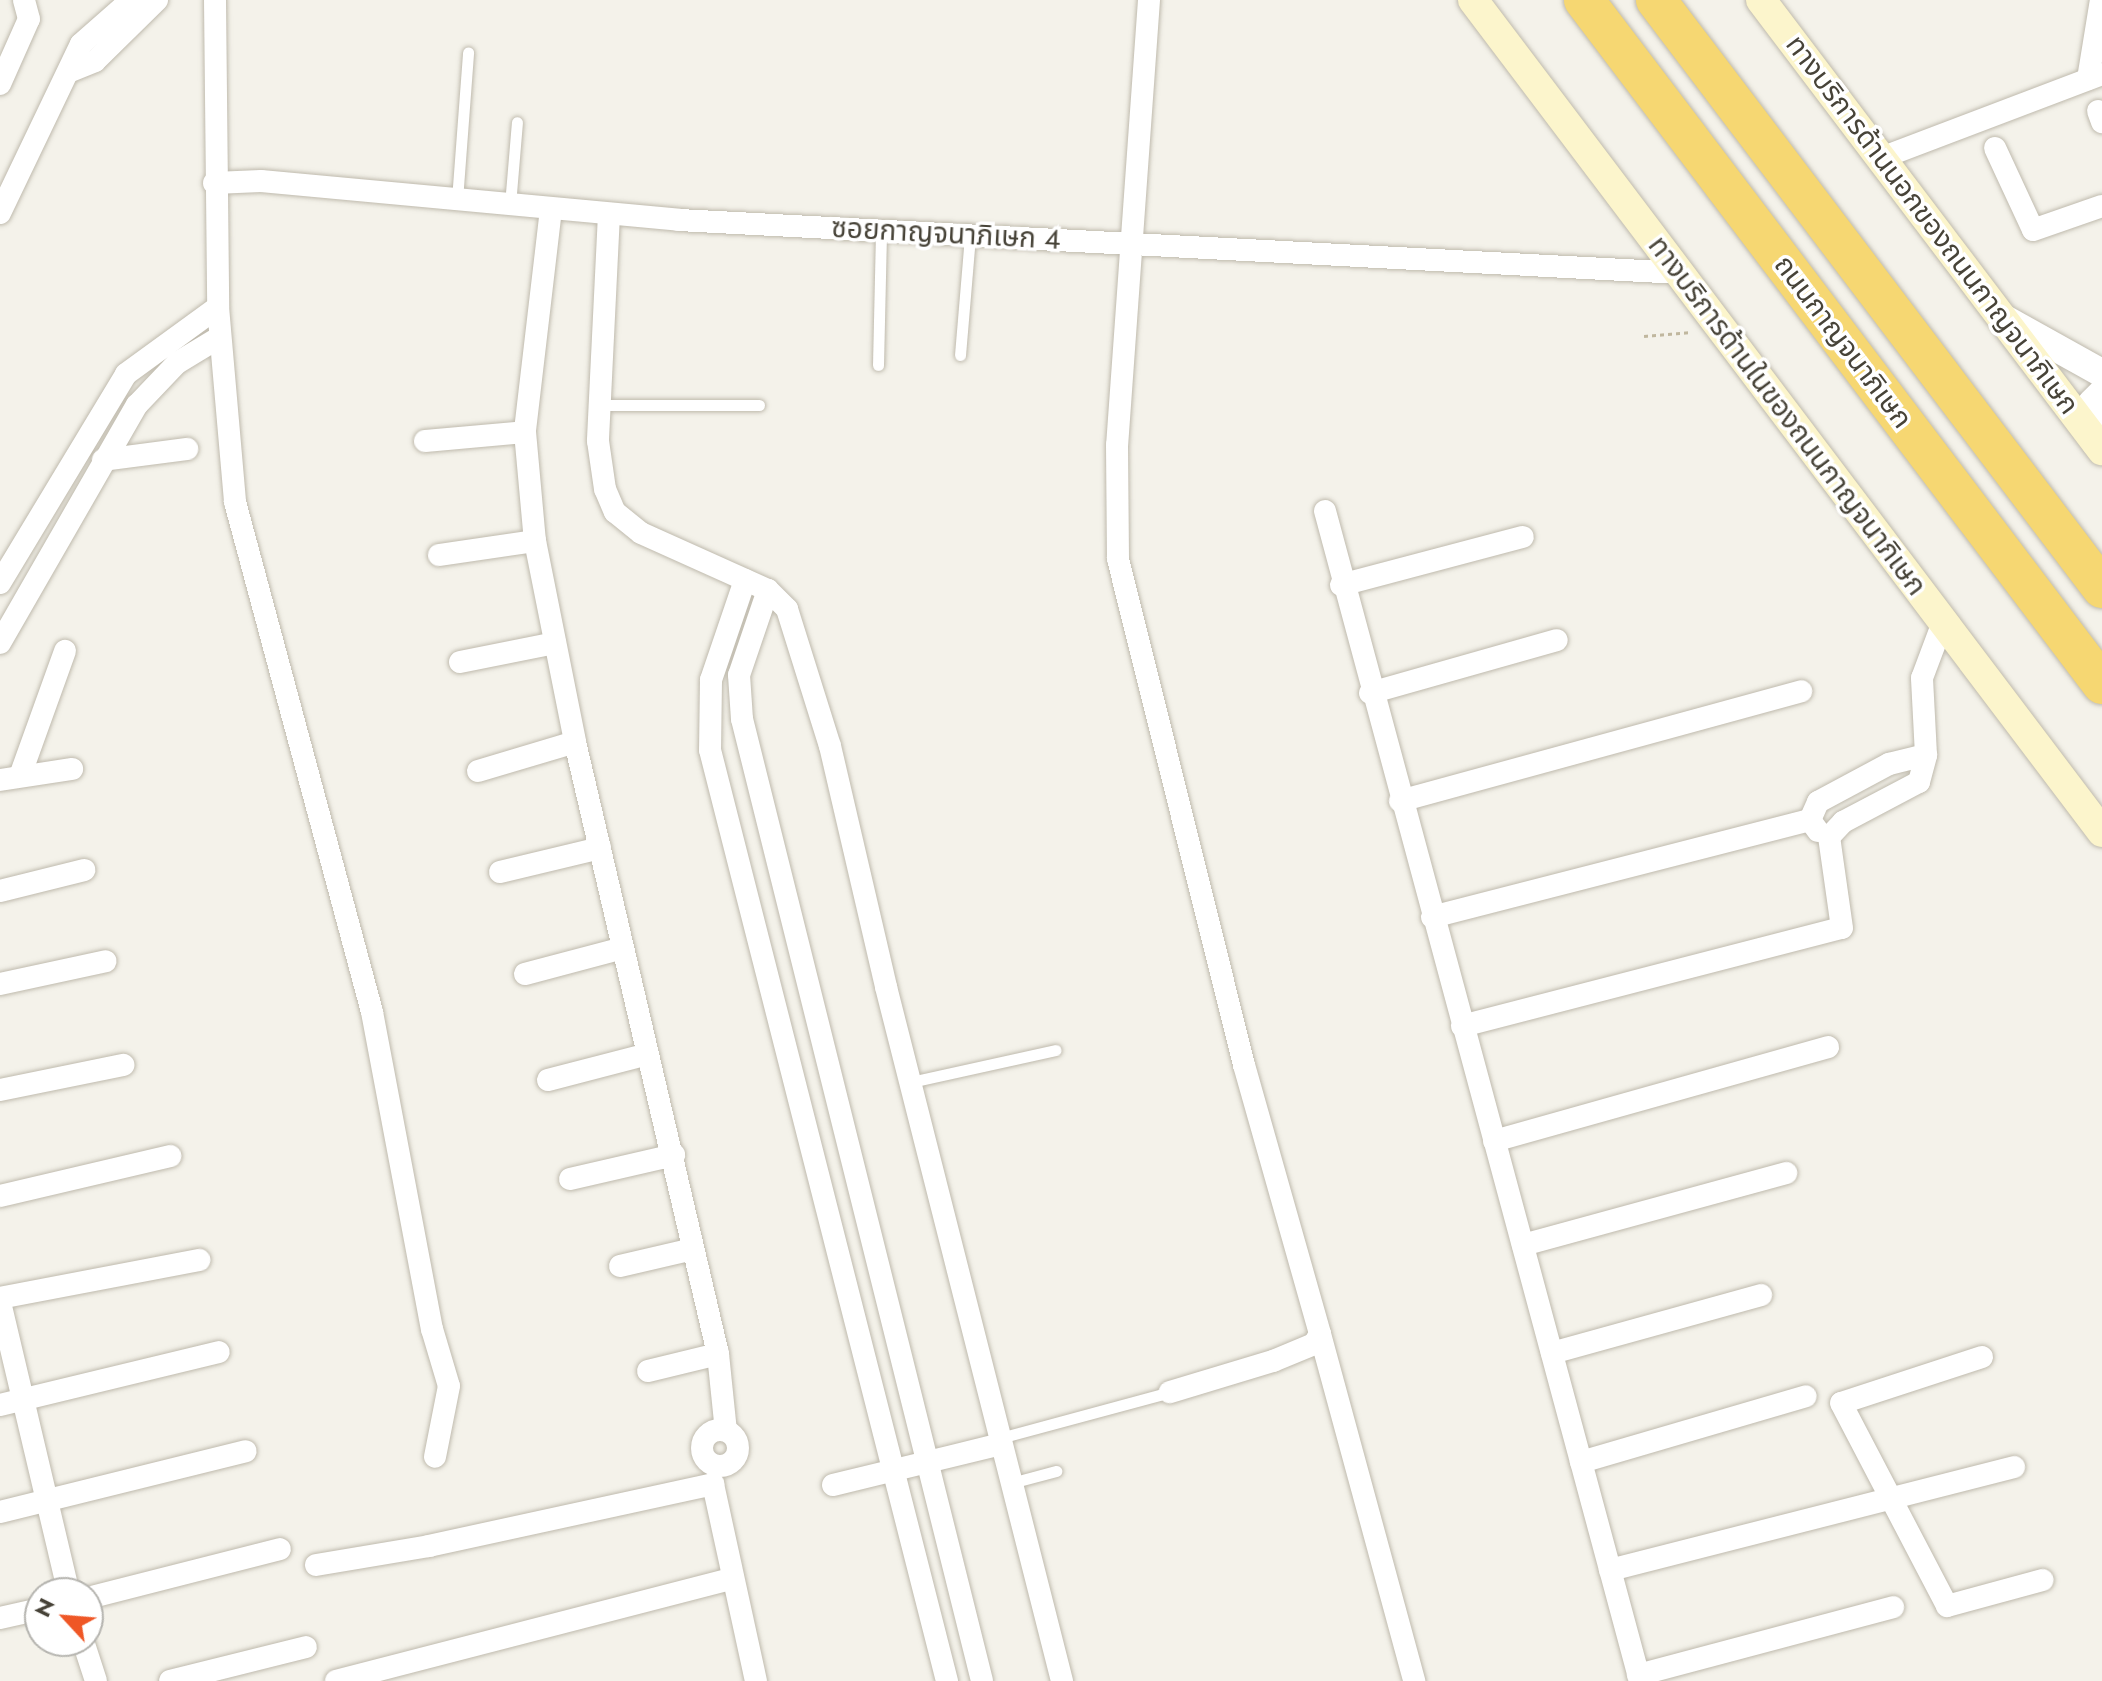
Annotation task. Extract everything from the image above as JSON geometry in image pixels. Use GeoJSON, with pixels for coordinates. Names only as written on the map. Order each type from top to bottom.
{"type":"FeatureCollection","features":[{"type":"Feature","properties":{"kind":"highway","name":"ถนนกาญจนาภิเษก"},"geometry":{"type":"LineString","coordinates":[[1584,0],[2102,684]]}},
{"type":"Feature","properties":{"kind":"highway","name":"ถนนกาญจนาภิเษก"},"geometry":{"type":"LineString","coordinates":[[1656,0],[2102,588]]}},
{"type":"Feature","properties":{"kind":"main road","name":"ทางบริการด้านในของถนนกาญจนาภิเษก"},"geometry":{"type":"LineString","coordinates":[[1473,0],[2102,832]]}},
{"type":"Feature","properties":{"kind":"main road","name":"ทางบริการด้านนอกของถนนกาญจนาภิเษก"},"geometry":{"type":"LineString","coordinates":[[1767,2],[2099,446]]}},
{"type":"Feature","properties":{"kind":"street"},"geometry":{"type":"LineString","coordinates":[[0,84],[29,19],[24,0]]}},
{"type":"Feature","properties":{"kind":"street"},"geometry":{"type":"LineString","coordinates":[[0,213],[73,70],[81,44],[131,0]]}},
{"type":"Feature","properties":{"kind":"street"},"geometry":{"type":"LineString","coordinates":[[73,70],[95,61],[157,0]]}},
{"type":"Feature","properties":{"kind":"street"},"geometry":{"type":"LineString","coordinates":[[215,0],[214,183],[218,307],[235,502],[372,1012],[432,1329],[449,1386],[435,1457]]}},
{"type":"Feature","properties":{"kind":"street"},"geometry":{"type":"LineString","coordinates":[[1149,0],[1134,244],[1117,445],[1118,559],[1244,1065],[1414,1681]]}},
{"type":"Feature","properties":{"kind":"street"},"geometry":{"type":"LineString","coordinates":[[1881,158],[2095,76],[2101,0]]}},
{"type":"Feature","properties":{"kind":"street"},"geometry":{"type":"LineString","coordinates":[[1995,148],[2033,230],[2102,206]]}},
{"type":"Feature","properties":{"kind":"street","name":"ซอยกาญจนาภิเษก 4"},"geometry":{"type":"LineString","coordinates":[[214,183],[261,181],[609,214],[1680,273]]}},
{"type":"Feature","properties":{"kind":"street"},"geometry":{"type":"LineString","coordinates":[[551,209],[525,432],[535,541],[575,742],[674,1155],[718,1354],[726,1431],[709,1434],[703,1441],[713,1474],[731,1579],[756,1681]]}},
{"type":"Feature","properties":{"kind":"street"},"geometry":{"type":"LineString","coordinates":[[609,214],[600,405],[605,489],[615,512],[641,533],[768,590],[787,609],[830,746],[1062,1681]]}},
{"type":"Feature","properties":{"kind":"street"},"geometry":{"type":"LineString","coordinates":[[0,583],[126,374],[218,307]]}},
{"type":"Feature","properties":{"kind":"street"},"geometry":{"type":"LineString","coordinates":[[2003,318],[2102,373]]}},
{"type":"Feature","properties":{"kind":"street"},"geometry":{"type":"LineString","coordinates":[[0,643],[137,405],[177,363],[220,337]]}},
{"type":"Feature","properties":{"kind":"street"},"geometry":{"type":"LineString","coordinates":[[2099,446],[2092,403],[2102,393]]}},
{"type":"Feature","properties":{"kind":"street"},"geometry":{"type":"LineString","coordinates":[[425,441],[525,432]]}},
{"type":"Feature","properties":{"kind":"street"},"geometry":{"type":"LineString","coordinates":[[103,460],[187,449]]}},
{"type":"Feature","properties":{"kind":"street"},"geometry":{"type":"LineString","coordinates":[[1325,511],[1370,693],[1639,1678],[1893,1607]]}},
{"type":"Feature","properties":{"kind":"street"},"geometry":{"type":"LineString","coordinates":[[1341,585],[1523,537]]}},
{"type":"Feature","properties":{"kind":"street"},"geometry":{"type":"LineString","coordinates":[[439,555],[535,541]]}},
{"type":"Feature","properties":{"kind":"street"},"geometry":{"type":"LineString","coordinates":[[745,580],[711,680],[710,750],[947,1681]]}},
{"type":"Feature","properties":{"kind":"street"},"geometry":{"type":"LineString","coordinates":[[768,590],[739,675],[742,719],[982,1681]]}},
{"type":"Feature","properties":{"kind":"street"},"geometry":{"type":"LineString","coordinates":[[1829,837],[1843,822],[1919,782],[1926,755],[1922,678],[1943,622]]}},
{"type":"Feature","properties":{"kind":"street"},"geometry":{"type":"LineString","coordinates":[[1370,693],[1557,640]]}},
{"type":"Feature","properties":{"kind":"street"},"geometry":{"type":"LineString","coordinates":[[460,662],[555,643]]}},
{"type":"Feature","properties":{"kind":"street"},"geometry":{"type":"LineString","coordinates":[[10,778],[65,651]]}},
{"type":"Feature","properties":{"kind":"street"},"geometry":{"type":"LineString","coordinates":[[1400,801],[1801,691]]}},
{"type":"Feature","properties":{"kind":"street"},"geometry":{"type":"LineString","coordinates":[[478,771],[575,742]]}},
{"type":"Feature","properties":{"kind":"street"},"geometry":{"type":"LineString","coordinates":[[1432,917],[1810,820],[1825,798],[1889,764],[1926,755]]}},
{"type":"Feature","properties":{"kind":"street"},"geometry":{"type":"LineString","coordinates":[[10,778],[72,769]]}},
{"type":"Feature","properties":{"kind":"street"},"geometry":{"type":"LineString","coordinates":[[1462,1026],[1842,928],[1829,837],[1810,820]]}},
{"type":"Feature","properties":{"kind":"street"},"geometry":{"type":"LineString","coordinates":[[500,872],[600,848]]}},
{"type":"Feature","properties":{"kind":"street"},"geometry":{"type":"LineString","coordinates":[[0,891],[84,870]]}},
{"type":"Feature","properties":{"kind":"street"},"geometry":{"type":"LineString","coordinates":[[525,974],[623,948]]}},
{"type":"Feature","properties":{"kind":"street"},"geometry":{"type":"LineString","coordinates":[[0,984],[106,961]]}},
{"type":"Feature","properties":{"kind":"street"},"geometry":{"type":"LineString","coordinates":[[1494,1141],[1828,1047]]}},
{"type":"Feature","properties":{"kind":"street"},"geometry":{"type":"LineString","coordinates":[[548,1080],[648,1054]]}},
{"type":"Feature","properties":{"kind":"street"},"geometry":{"type":"LineString","coordinates":[[0,1090],[123,1065]]}},
{"type":"Feature","properties":{"kind":"street"},"geometry":{"type":"LineString","coordinates":[[570,1179],[674,1155]]}},
{"type":"Feature","properties":{"kind":"street"},"geometry":{"type":"LineString","coordinates":[[0,1196],[170,1156]]}},
{"type":"Feature","properties":{"kind":"street"},"geometry":{"type":"LineString","coordinates":[[1523,1245],[1786,1173]]}},
{"type":"Feature","properties":{"kind":"street"},"geometry":{"type":"LineString","coordinates":[[620,1266],[693,1249]]}},
{"type":"Feature","properties":{"kind":"street"},"geometry":{"type":"LineString","coordinates":[[65,1577],[0,1300],[199,1260]]}},
{"type":"Feature","properties":{"kind":"street"},"geometry":{"type":"LineString","coordinates":[[1552,1353],[1761,1295]]}},
{"type":"Feature","properties":{"kind":"street"},"geometry":{"type":"LineString","coordinates":[[1170,1392],[1273,1361],[1314,1344],[1320,1334]]}},
{"type":"Feature","properties":{"kind":"street"},"geometry":{"type":"LineString","coordinates":[[0,1405],[219,1352]]}},
{"type":"Feature","properties":{"kind":"street"},"geometry":{"type":"LineString","coordinates":[[648,1371],[718,1354]]}},
{"type":"Feature","properties":{"kind":"street"},"geometry":{"type":"LineString","coordinates":[[1982,1357],[1841,1403],[1947,1606],[2043,1580]]}},
{"type":"Feature","properties":{"kind":"street"},"geometry":{"type":"LineString","coordinates":[[1581,1462],[1806,1396]]}},
{"type":"Feature","properties":{"kind":"street"},"geometry":{"type":"LineString","coordinates":[[833,1485],[1000,1441]]}},
{"type":"Feature","properties":{"kind":"street"},"geometry":{"type":"LineString","coordinates":[[0,1512],[246,1451]]}},
{"type":"Feature","properties":{"kind":"street"},"geometry":{"type":"LineString","coordinates":[[1610,1570],[2014,1467]]}},
{"type":"Feature","properties":{"kind":"street"},"geometry":{"type":"LineString","coordinates":[[316,1565],[429,1546],[713,1474]]}},
{"type":"Feature","properties":{"kind":"street"},"geometry":{"type":"LineString","coordinates":[[903,1509],[938,1503]]}},
{"type":"Feature","properties":{"kind":"street"},"geometry":{"type":"LineString","coordinates":[[104,1594],[280,1549]]}},
{"type":"Feature","properties":{"kind":"street"},"geometry":{"type":"LineString","coordinates":[[336,1681],[731,1579]]}},
{"type":"Feature","properties":{"kind":"street"},"geometry":{"type":"LineString","coordinates":[[0,1618],[24,1613]]}},
{"type":"Feature","properties":{"kind":"street"},"geometry":{"type":"LineString","coordinates":[[170,1681],[306,1647]]}},
{"type":"Feature","properties":{"kind":"street"},"geometry":{"type":"LineString","coordinates":[[88,1657],[96,1681]]}},
{"type":"Feature","properties":{"kind":"lane"},"geometry":{"type":"LineString","coordinates":[[457,200],[468,52]]}},
{"type":"Feature","properties":{"kind":"lane"},"geometry":{"type":"LineString","coordinates":[[510,205],[517,122]]}},
{"type":"Feature","properties":{"kind":"lane"},"geometry":{"type":"LineString","coordinates":[[878,365],[881,230]]}},
{"type":"Feature","properties":{"kind":"lane"},"geometry":{"type":"LineString","coordinates":[[960,355],[970,235]]}},
{"type":"Feature","properties":{"kind":"lane"},"geometry":{"type":"LineString","coordinates":[[600,405],[759,405]]}},
{"type":"Feature","properties":{"kind":"lane"},"geometry":{"type":"LineString","coordinates":[[911,1082],[1055,1050]]}},
{"type":"Feature","properties":{"kind":"lane"},"geometry":{"type":"LineString","coordinates":[[1000,1441],[1170,1392]]}},
{"type":"Feature","properties":{"kind":"lane"},"geometry":{"type":"LineString","coordinates":[[1011,1483],[1056,1471]]}},
{"type":"Feature","properties":{"kind":"path"},"geometry":{"type":"LineString","coordinates":[[1644,336],[1723,330]]}}]}
